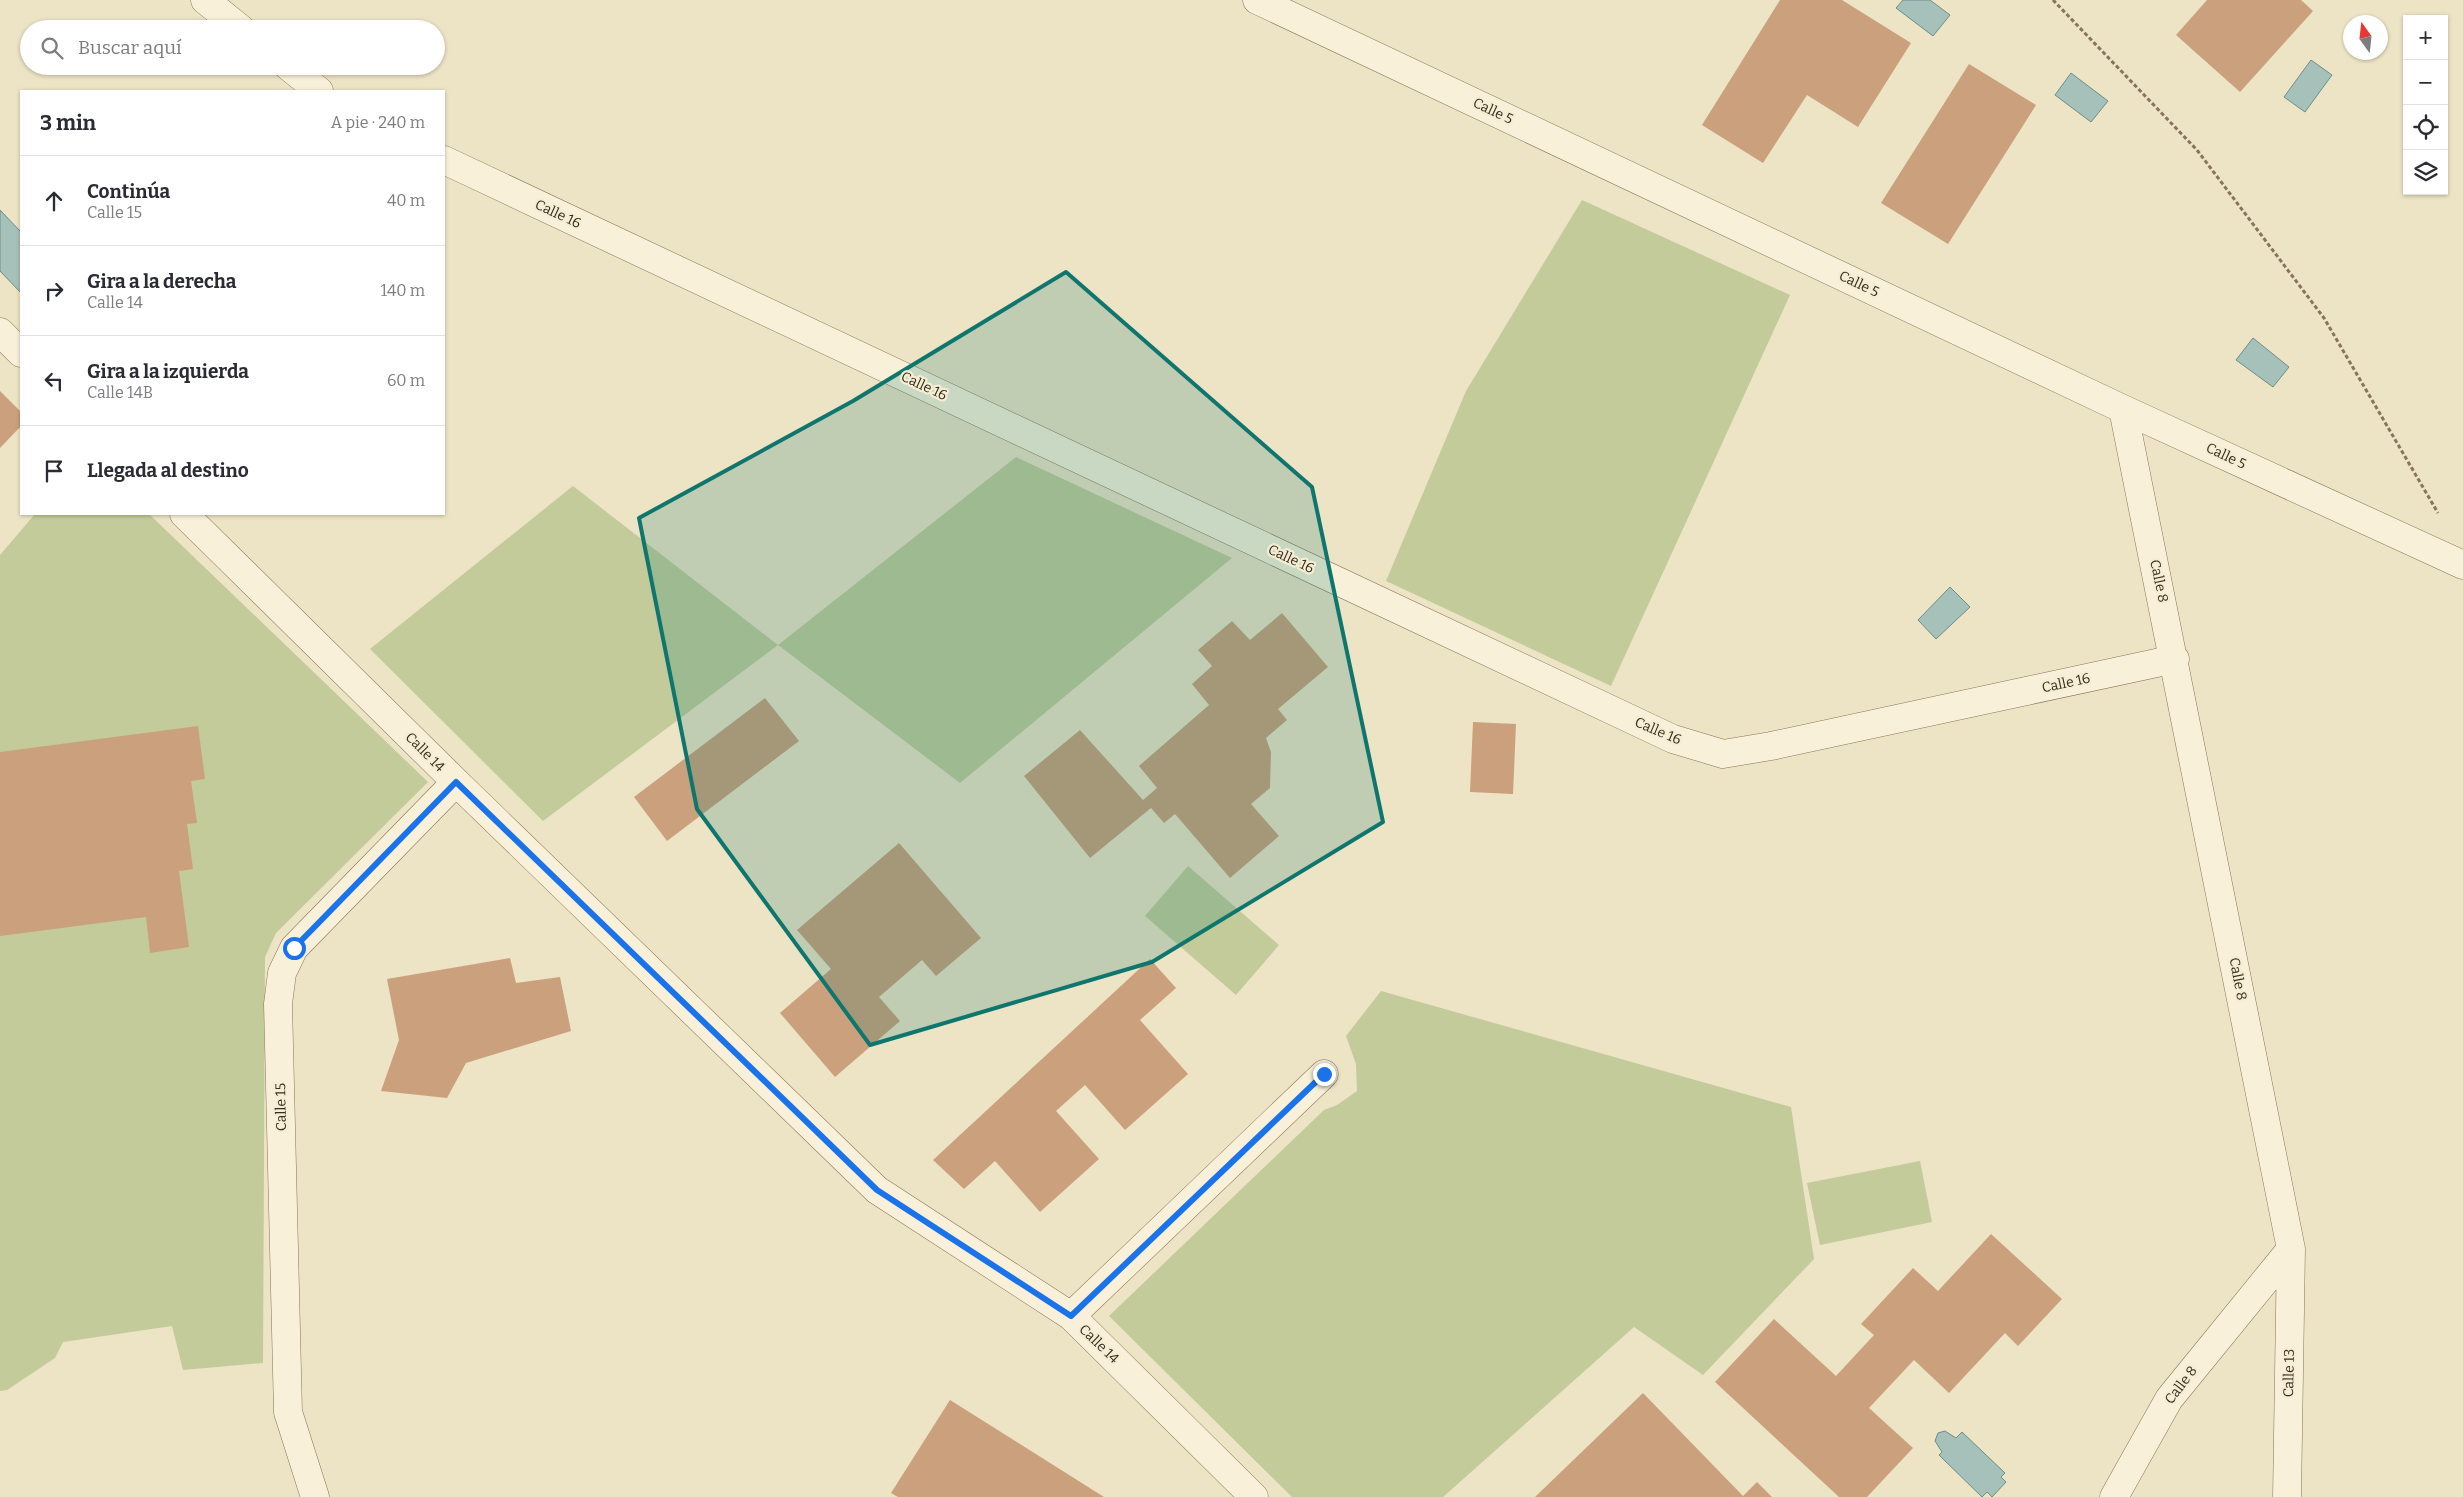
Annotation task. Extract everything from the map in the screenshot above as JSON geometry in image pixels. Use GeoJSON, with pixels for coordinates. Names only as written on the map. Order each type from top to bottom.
{"type":"FeatureCollection","features":[{"type":"Feature","properties":{"kind":"street"},"geometry":{"type":"LineString","coordinates":[[205,0],[230,20]]}},
{"type":"Feature","properties":{"kind":"street","name":"Calle 5"},"geometry":{"type":"LineString","coordinates":[[1257,0],[2123,409],[2463,565]]}},
{"type":"Feature","properties":{"kind":"street"},"geometry":{"type":"LineString","coordinates":[[299,75],[318,90]]}},
{"type":"Feature","properties":{"kind":"street","name":"Calle 16"},"geometry":{"type":"LineString","coordinates":[[445,160],[1664,735],[1715,752],[1723,754],[1771,746],[2175,660]]}},
{"type":"Feature","properties":{"kind":"street"},"geometry":{"type":"LineString","coordinates":[[0,332],[20,352]]}},
{"type":"Feature","properties":{"kind":"street","name":"Calle 8"},"geometry":{"type":"LineString","coordinates":[[2114,1497],[2169,1399],[2291,1249],[2175,660],[2123,409]]}},
{"type":"Feature","properties":{"kind":"street","name":"Calle 14"},"geometry":{"type":"LineString","coordinates":[[185,515],[456,782],[877,1190],[1071,1316],[1254,1497]]}},
{"type":"Feature","properties":{"kind":"street","name":"Calle 15"},"geometry":{"type":"LineString","coordinates":[[315,1497],[288,1412],[278,1004],[282,973],[294,948],[456,782]]}},
{"type":"Feature","properties":{"kind":"street"},"geometry":{"type":"LineString","coordinates":[[1071,1316],[1324,1074]]}},
{"type":"Feature","properties":{"kind":"street","name":"Calle 13"},"geometry":{"type":"LineString","coordinates":[[2287,1497],[2291,1249]]}},
{"type":"Feature","properties":{"kind":"path"},"geometry":{"type":"LineString","coordinates":[[2054,0],[2197,150],[2324,318],[2443,522],[2434,551]]}},
{"type":"Feature","properties":{"kind":"highlighted area"},"geometry":{"type":"Polygon","coordinates":[[[1066,272],[1312,487],[1383,822],[1152,962],[870,1045],[697,809],[639,518],[853,401],[1066,272]]]}},
{"type":"Feature","properties":{"kind":"green space"},"geometry":{"type":"Polygon","coordinates":[[[1582,200],[1790,295],[1611,686],[1386,581],[1466,391],[1582,200]]]}},
{"type":"Feature","properties":{"kind":"green space"},"geometry":{"type":"Polygon","coordinates":[[[1016,457],[1232,558],[960,783],[778,645],[1016,457]]]}},
{"type":"Feature","properties":{"kind":"green space"},"geometry":{"type":"Polygon","coordinates":[[[573,486],[778,645],[543,821],[370,649],[573,486]]]}},
{"type":"Feature","properties":{"kind":"green space"},"geometry":{"type":"Polygon","coordinates":[[[34,515],[150,515],[428,782],[276,933],[265,957],[263,1363],[183,1370],[172,1326],[63,1342],[55,1358],[7,1390],[0,1391],[0,555],[34,515]]]}},
{"type":"Feature","properties":{"kind":"green space"},"geometry":{"type":"Polygon","coordinates":[[[1188,866],[1279,945],[1236,995],[1145,916],[1188,866]]]}},
{"type":"Feature","properties":{"kind":"green space"},"geometry":{"type":"Polygon","coordinates":[[[1381,991],[1791,1107],[1814,1259],[1703,1375],[1634,1327],[1443,1497],[1292,1497],[1109,1316],[1324,1110],[1337,1105],[1357,1091],[1356,1064],[1346,1036],[1381,991]]]}},
{"type":"Feature","properties":{"kind":"green space"},"geometry":{"type":"Polygon","coordinates":[[[1920,1161],[1932,1222],[1820,1245],[1807,1183],[1920,1161]]]}},
{"type":"Feature","properties":{"kind":"water"},"geometry":{"type":"Polygon","coordinates":[[[1903,0],[1930,0],[1950,15],[1933,36],[1896,8],[1903,0]]]}},
{"type":"Feature","properties":{"kind":"water"},"geometry":{"type":"Polygon","coordinates":[[[2311,60],[2332,75],[2305,112],[2284,97],[2311,60]]]}},
{"type":"Feature","properties":{"kind":"water"},"geometry":{"type":"Polygon","coordinates":[[[2071,73],[2108,101],[2091,122],[2055,95],[2071,73]]]}},
{"type":"Feature","properties":{"kind":"water"},"geometry":{"type":"Polygon","coordinates":[[[0,210],[20,231],[20,292],[0,271],[0,210]]]}},
{"type":"Feature","properties":{"kind":"water"},"geometry":{"type":"Polygon","coordinates":[[[2253,338],[2289,367],[2273,387],[2236,360],[2253,338]]]}},
{"type":"Feature","properties":{"kind":"water"},"geometry":{"type":"Polygon","coordinates":[[[1950,587],[1970,607],[1936,639],[1918,620],[1950,587]]]}},
{"type":"Feature","properties":{"kind":"water"},"geometry":{"type":"Polygon","coordinates":[[[1945,1431],[1956,1438],[1962,1432],[2005,1473],[2001,1477],[2006,1482],[1992,1497],[1987,1492],[1982,1497],[1939,1455],[1942,1452],[1935,1441],[1938,1433],[1945,1431]]]}},
{"type":"Feature","properties":{"kind":"building"},"geometry":{"type":"Polygon","coordinates":[[[1780,0],[1842,0],[1911,43],[1858,127],[1807,95],[1763,163],[1702,125],[1780,0]]]}},
{"type":"Feature","properties":{"kind":"building"},"geometry":{"type":"Polygon","coordinates":[[[2207,0],[2301,0],[2313,11],[2240,92],[2176,35],[2207,0]]]}},
{"type":"Feature","properties":{"kind":"building"},"geometry":{"type":"Polygon","coordinates":[[[1969,64],[2036,105],[1948,244],[1881,203],[1969,64]]]}},
{"type":"Feature","properties":{"kind":"building"},"geometry":{"type":"Polygon","coordinates":[[[0,391],[20,411],[20,427],[0,448],[0,391]]]}},
{"type":"Feature","properties":{"kind":"building"},"geometry":{"type":"Polygon","coordinates":[[[1282,613],[1328,667],[1278,709],[1287,720],[1266,738],[1271,752],[1270,788],[1251,804],[1279,836],[1230,878],[1175,814],[1164,823],[1151,808],[1090,858],[1024,776],[1080,730],[1143,800],[1157,788],[1139,766],[1209,705],[1192,684],[1212,666],[1198,650],[1232,621],[1250,640],[1282,613]]]}},
{"type":"Feature","properties":{"kind":"building"},"geometry":{"type":"Polygon","coordinates":[[[765,698],[799,741],[667,841],[634,797],[765,698]]]}},
{"type":"Feature","properties":{"kind":"building"},"geometry":{"type":"Polygon","coordinates":[[[1473,722],[1516,724],[1513,794],[1470,792],[1473,722]]]}},
{"type":"Feature","properties":{"kind":"building"},"geometry":{"type":"Polygon","coordinates":[[[198,726],[205,779],[191,781],[197,823],[187,824],[193,869],[179,871],[189,947],[150,953],[146,917],[0,936],[0,752],[198,726]]]}},
{"type":"Feature","properties":{"kind":"building"},"geometry":{"type":"Polygon","coordinates":[[[899,843],[981,938],[936,976],[922,960],[879,997],[900,1021],[835,1077],[780,1013],[831,969],[797,930],[899,843]]]}},
{"type":"Feature","properties":{"kind":"building"},"geometry":{"type":"Polygon","coordinates":[[[510,958],[516,983],[560,977],[571,1031],[466,1063],[447,1098],[381,1091],[399,1040],[387,979],[510,958]]]}},
{"type":"Feature","properties":{"kind":"building"},"geometry":{"type":"Polygon","coordinates":[[[1150,959],[1176,988],[1140,1020],[1188,1074],[1125,1130],[1085,1085],[1056,1111],[1099,1159],[1040,1212],[995,1161],[964,1189],[933,1160],[1150,959]]]}},
{"type":"Feature","properties":{"kind":"building"},"geometry":{"type":"Polygon","coordinates":[[[1991,1234],[2062,1299],[2018,1346],[2005,1333],[1949,1393],[1914,1360],[1869,1408],[1913,1448],[1867,1497],[1839,1497],[1715,1382],[1774,1319],[1836,1376],[1874,1335],[1861,1324],[1913,1268],[1938,1291],[1991,1234]]]}},
{"type":"Feature","properties":{"kind":"building"},"geometry":{"type":"Polygon","coordinates":[[[1643,1393],[1743,1496],[1757,1482],[1772,1497],[1535,1497],[1643,1393]]]}},
{"type":"Feature","properties":{"kind":"building"},"geometry":{"type":"Polygon","coordinates":[[[950,1400],[1104,1497],[898,1497],[891,1493],[950,1400]]]}},
{"type":"Feature","properties":{"kind":"route"},"geometry":{"type":"LineString","coordinates":[[294,948],[456,782],[877,1190],[1071,1316],[1324,1074]]}}]}
